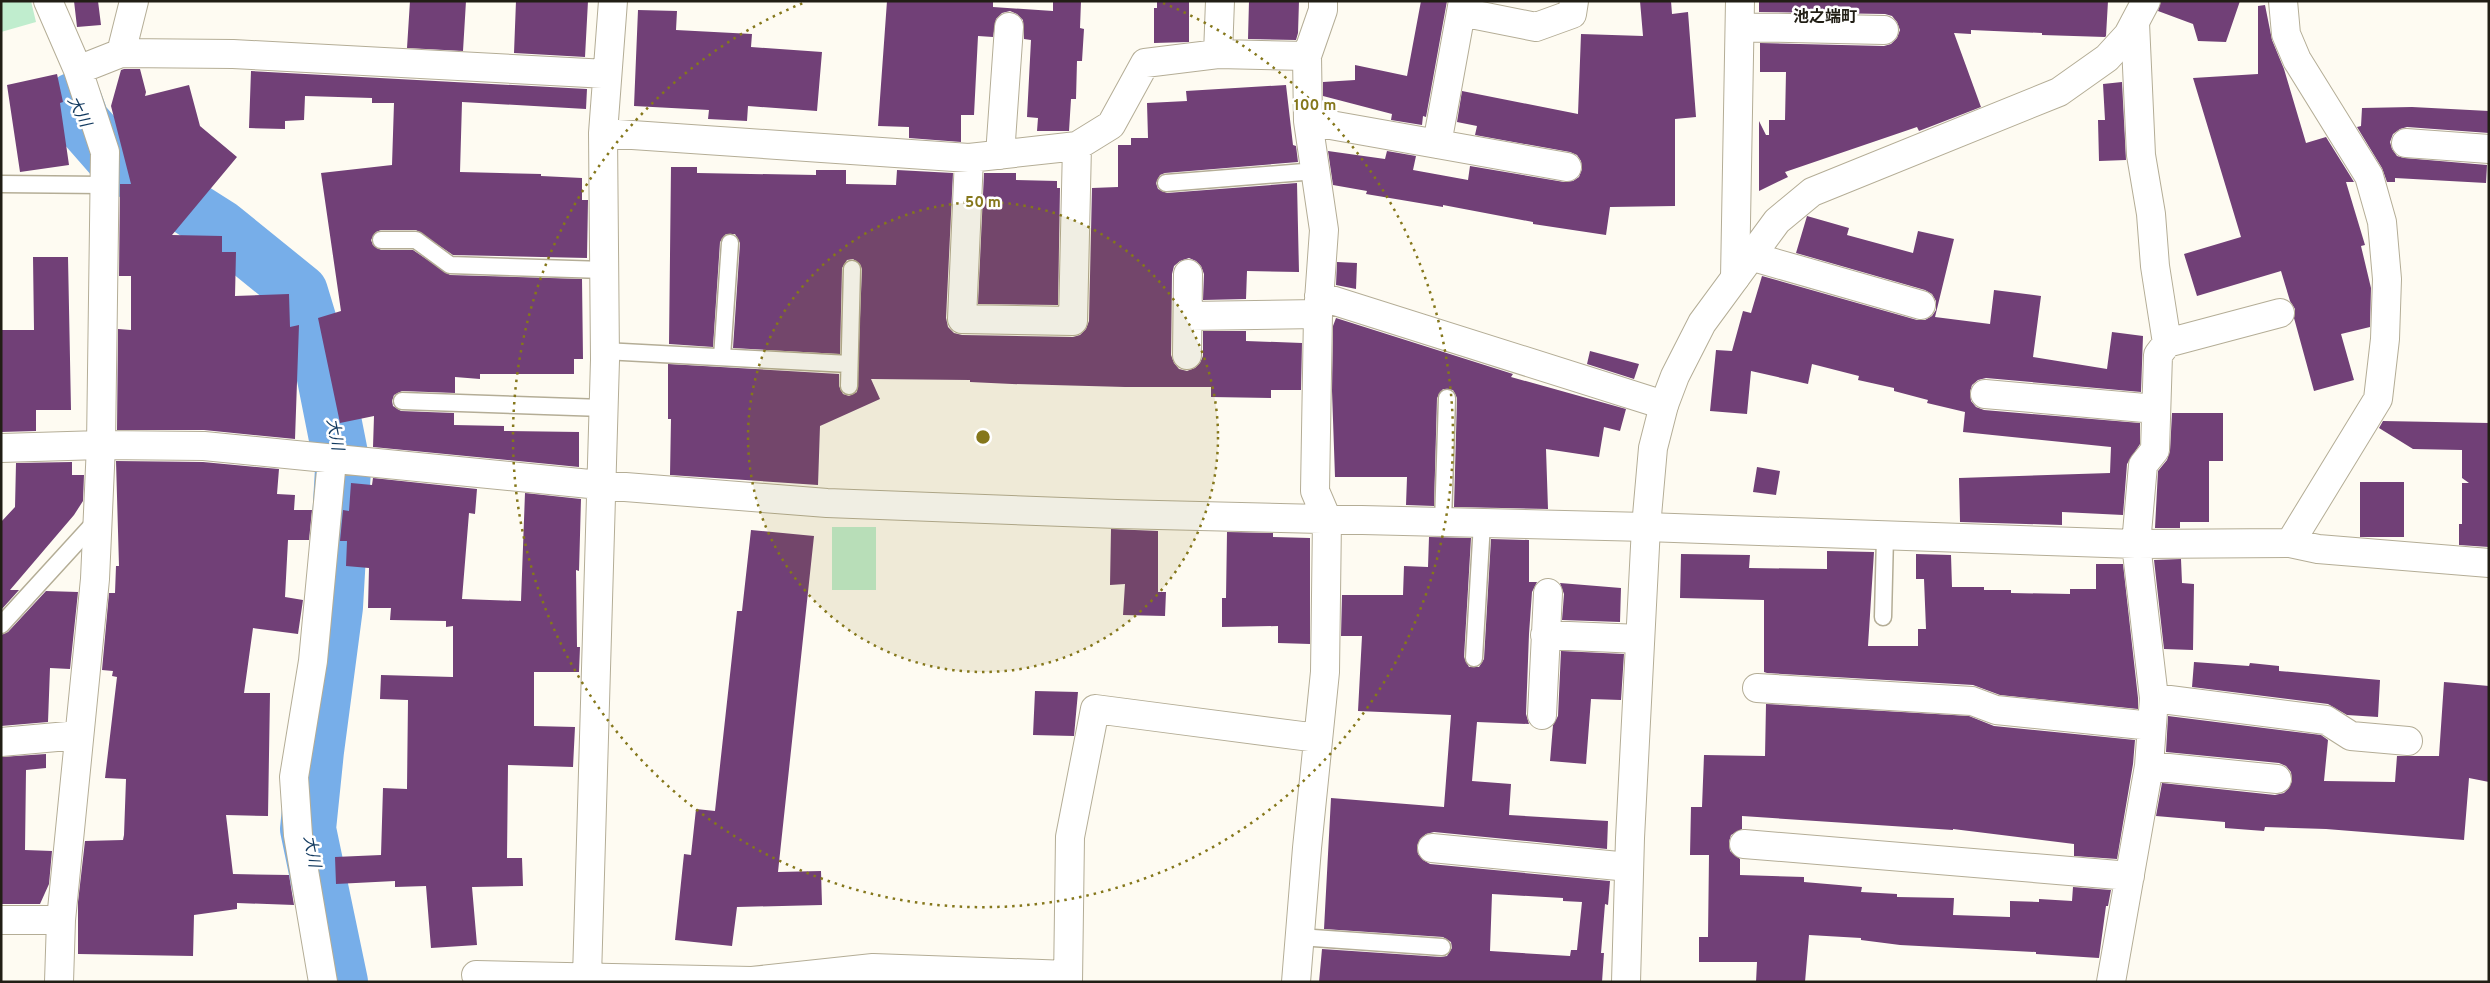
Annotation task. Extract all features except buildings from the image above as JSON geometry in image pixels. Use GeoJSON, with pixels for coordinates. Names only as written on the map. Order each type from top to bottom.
{"type":"FeatureCollection","features":[{"type":"Feature","properties":{"kind":"street"},"geometry":{"type":"LineString","coordinates":[[48,1],[78,70],[105,152],[100,445],[94,579],[62,920],[59,982]]}},
{"type":"Feature","properties":{"kind":"street"},"geometry":{"type":"LineString","coordinates":[[121,53],[134,1]]}},
{"type":"Feature","properties":{"kind":"street"},"geometry":{"type":"LineString","coordinates":[[574,978],[600,485],[604,350],[603,133],[613,1]]}},
{"type":"Feature","properties":{"kind":"street"},"geometry":{"type":"LineString","coordinates":[[1218,54],[1220,1]]}},
{"type":"Feature","properties":{"kind":"street"},"geometry":{"type":"LineString","coordinates":[[1296,982],[1325,672],[1327,519],[1315,491],[1319,305],[1324,230],[1308,121],[1307,56],[1323,10],[1323,1]]}},
{"type":"Feature","properties":{"kind":"street"},"geometry":{"type":"LineString","coordinates":[[1437,144],[1462,6],[1536,27],[1572,14],[1574,1]]}},
{"type":"Feature","properties":{"kind":"street"},"geometry":{"type":"LineString","coordinates":[[2283,1],[2286,34],[2297,60],[2369,176],[2382,222],[2387,279],[2385,339],[2378,399],[2290,543]]}},
{"type":"Feature","properties":{"kind":"street"},"geometry":{"type":"LineString","coordinates":[[1626,982],[1629,866],[1640,639],[1646,527],[1653,448],[1664,405],[1675,376],[1702,323],[1777,221],[1812,192],[2060,92],[2107,58],[2128,35],[2140,12]]}},
{"type":"Feature","properties":{"kind":"street"},"geometry":{"type":"LineString","coordinates":[[2140,12],[2141,155],[2151,214],[2155,266],[2167,343]]}},
{"type":"Feature","properties":{"kind":"street"},"geometry":{"type":"LineString","coordinates":[[1734,278],[1740,14],[1884,30]]}},
{"type":"Feature","properties":{"kind":"street"},"geometry":{"type":"LineString","coordinates":[[1000,155],[1009,27]]}},
{"type":"Feature","properties":{"kind":"street"},"geometry":{"type":"LineString","coordinates":[[78,70],[121,53],[233,54],[607,74]]}},
{"type":"Feature","properties":{"kind":"street"},"geometry":{"type":"LineString","coordinates":[[603,133],[969,158],[1000,155],[1077,146],[1111,125],[1144,63],[1218,54],[1307,56]]}},
{"type":"Feature","properties":{"kind":"street"},"geometry":{"type":"LineString","coordinates":[[1308,121],[1567,167]]}},
{"type":"Feature","properties":{"kind":"street"},"geometry":{"type":"LineString","coordinates":[[2406,143],[2489,149]]}},
{"type":"Feature","properties":{"kind":"street"},"geometry":{"type":"LineString","coordinates":[[969,158],[962,319],[1073,321],[1077,146]]}},
{"type":"Feature","properties":{"kind":"street"},"geometry":{"type":"LineString","coordinates":[[1750,256],[1921,305]]}},
{"type":"Feature","properties":{"kind":"street"},"geometry":{"type":"LineString","coordinates":[[1187,355],[1188,274]]}},
{"type":"Feature","properties":{"kind":"street"},"geometry":{"type":"LineString","coordinates":[[1188,316],[1319,305],[1664,405]]}},
{"type":"Feature","properties":{"kind":"street"},"geometry":{"type":"LineString","coordinates":[[2110,982],[2149,766],[2154,698],[2136,544],[2143,465],[2155,450],[2158,355],[2167,343],[2280,313]]}},
{"type":"Feature","properties":{"kind":"street"},"geometry":{"type":"LineString","coordinates":[[1985,394],[2156,409]]}},
{"type":"Feature","properties":{"kind":"street"},"geometry":{"type":"LineString","coordinates":[[1,448],[100,445],[204,446],[340,461],[600,485],[827,503],[1117,514],[1646,527],[2136,544],[2290,543],[2318,549],[2489,563]]}},
{"type":"Feature","properties":{"kind":"street"},"geometry":{"type":"LineString","coordinates":[[323,982],[298,835],[294,777],[340,461]]}},
{"type":"Feature","properties":{"kind":"street"},"geometry":{"type":"LineString","coordinates":[[1542,715],[1548,594]]}},
{"type":"Feature","properties":{"kind":"street"},"geometry":{"type":"LineString","coordinates":[[1545,635],[1640,639]]}},
{"type":"Feature","properties":{"kind":"street"},"geometry":{"type":"LineString","coordinates":[[1757,688],[1972,701],[1996,710],[2152,726]]}},
{"type":"Feature","properties":{"kind":"street"},"geometry":{"type":"LineString","coordinates":[[2154,698],[2326,720],[2351,736],[2408,741]]}},
{"type":"Feature","properties":{"kind":"street"},"geometry":{"type":"LineString","coordinates":[[476,975],[752,981],[873,975],[1068,978],[1070,837],[1095,709],[1318,738]]}},
{"type":"Feature","properties":{"kind":"street"},"geometry":{"type":"LineString","coordinates":[[1,742],[79,735]]}},
{"type":"Feature","properties":{"kind":"street"},"geometry":{"type":"LineString","coordinates":[[2149,766],[2277,779]]}},
{"type":"Feature","properties":{"kind":"street"},"geometry":{"type":"LineString","coordinates":[[1744,844],[2130,876]]}},
{"type":"Feature","properties":{"kind":"street"},"geometry":{"type":"LineString","coordinates":[[1432,848],[1629,866]]}},
{"type":"Feature","properties":{"kind":"street"},"geometry":{"type":"LineString","coordinates":[[1,920],[62,920]]}},
{"type":"Feature","properties":{"kind":"lane"},"geometry":{"type":"LineString","coordinates":[[1166,183],[1316,170]]}},
{"type":"Feature","properties":{"kind":"lane"},"geometry":{"type":"LineString","coordinates":[[1,184],[104,185]]}},
{"type":"Feature","properties":{"kind":"lane"},"geometry":{"type":"LineString","coordinates":[[381,240],[416,240],[450,265],[604,270]]}},
{"type":"Feature","properties":{"kind":"lane"},"geometry":{"type":"LineString","coordinates":[[722,357],[730,243]]}},
{"type":"Feature","properties":{"kind":"lane"},"geometry":{"type":"LineString","coordinates":[[849,386],[852,269]]}},
{"type":"Feature","properties":{"kind":"lane"},"geometry":{"type":"LineString","coordinates":[[604,350],[849,364]]}},
{"type":"Feature","properties":{"kind":"lane"},"geometry":{"type":"LineString","coordinates":[[1443,522],[1447,398]]}},
{"type":"Feature","properties":{"kind":"lane"},"geometry":{"type":"LineString","coordinates":[[402,401],[603,408]]}},
{"type":"Feature","properties":{"kind":"lane"},"geometry":{"type":"LineString","coordinates":[[1,625],[97,520]]}},
{"type":"Feature","properties":{"kind":"lane"},"geometry":{"type":"LineString","coordinates":[[1474,658],[1482,523]]}},
{"type":"Feature","properties":{"kind":"lane"},"geometry":{"type":"LineString","coordinates":[[1883,617],[1885,536]]}},
{"type":"Feature","properties":{"kind":"lane"},"geometry":{"type":"LineString","coordinates":[[1299,937],[1442,947]]}},
{"type":"Feature","properties":{"kind":"green space"},"geometry":{"type":"Polygon","coordinates":[[[1,1],[31,1],[36,22],[1,32],[1,1]]]}},
{"type":"Feature","properties":{"kind":"green space"},"geometry":{"type":"Polygon","coordinates":[[[832,527],[876,527],[876,590],[832,590],[832,527]]]}},
{"type":"Feature","properties":{"kind":"waterway","name":"大川"},"geometry":{"type":"LineString","coordinates":[[74,100],[82,122],[117,162],[221,228],[300,292],[323,368],[343,469],[335,607],[308,829],[340,982]]}},
{"type":"Feature","properties":{"kind":"district","name":"池之端町"},"geometry":{"type":"Point","coordinates":[1825,16]}}]}
